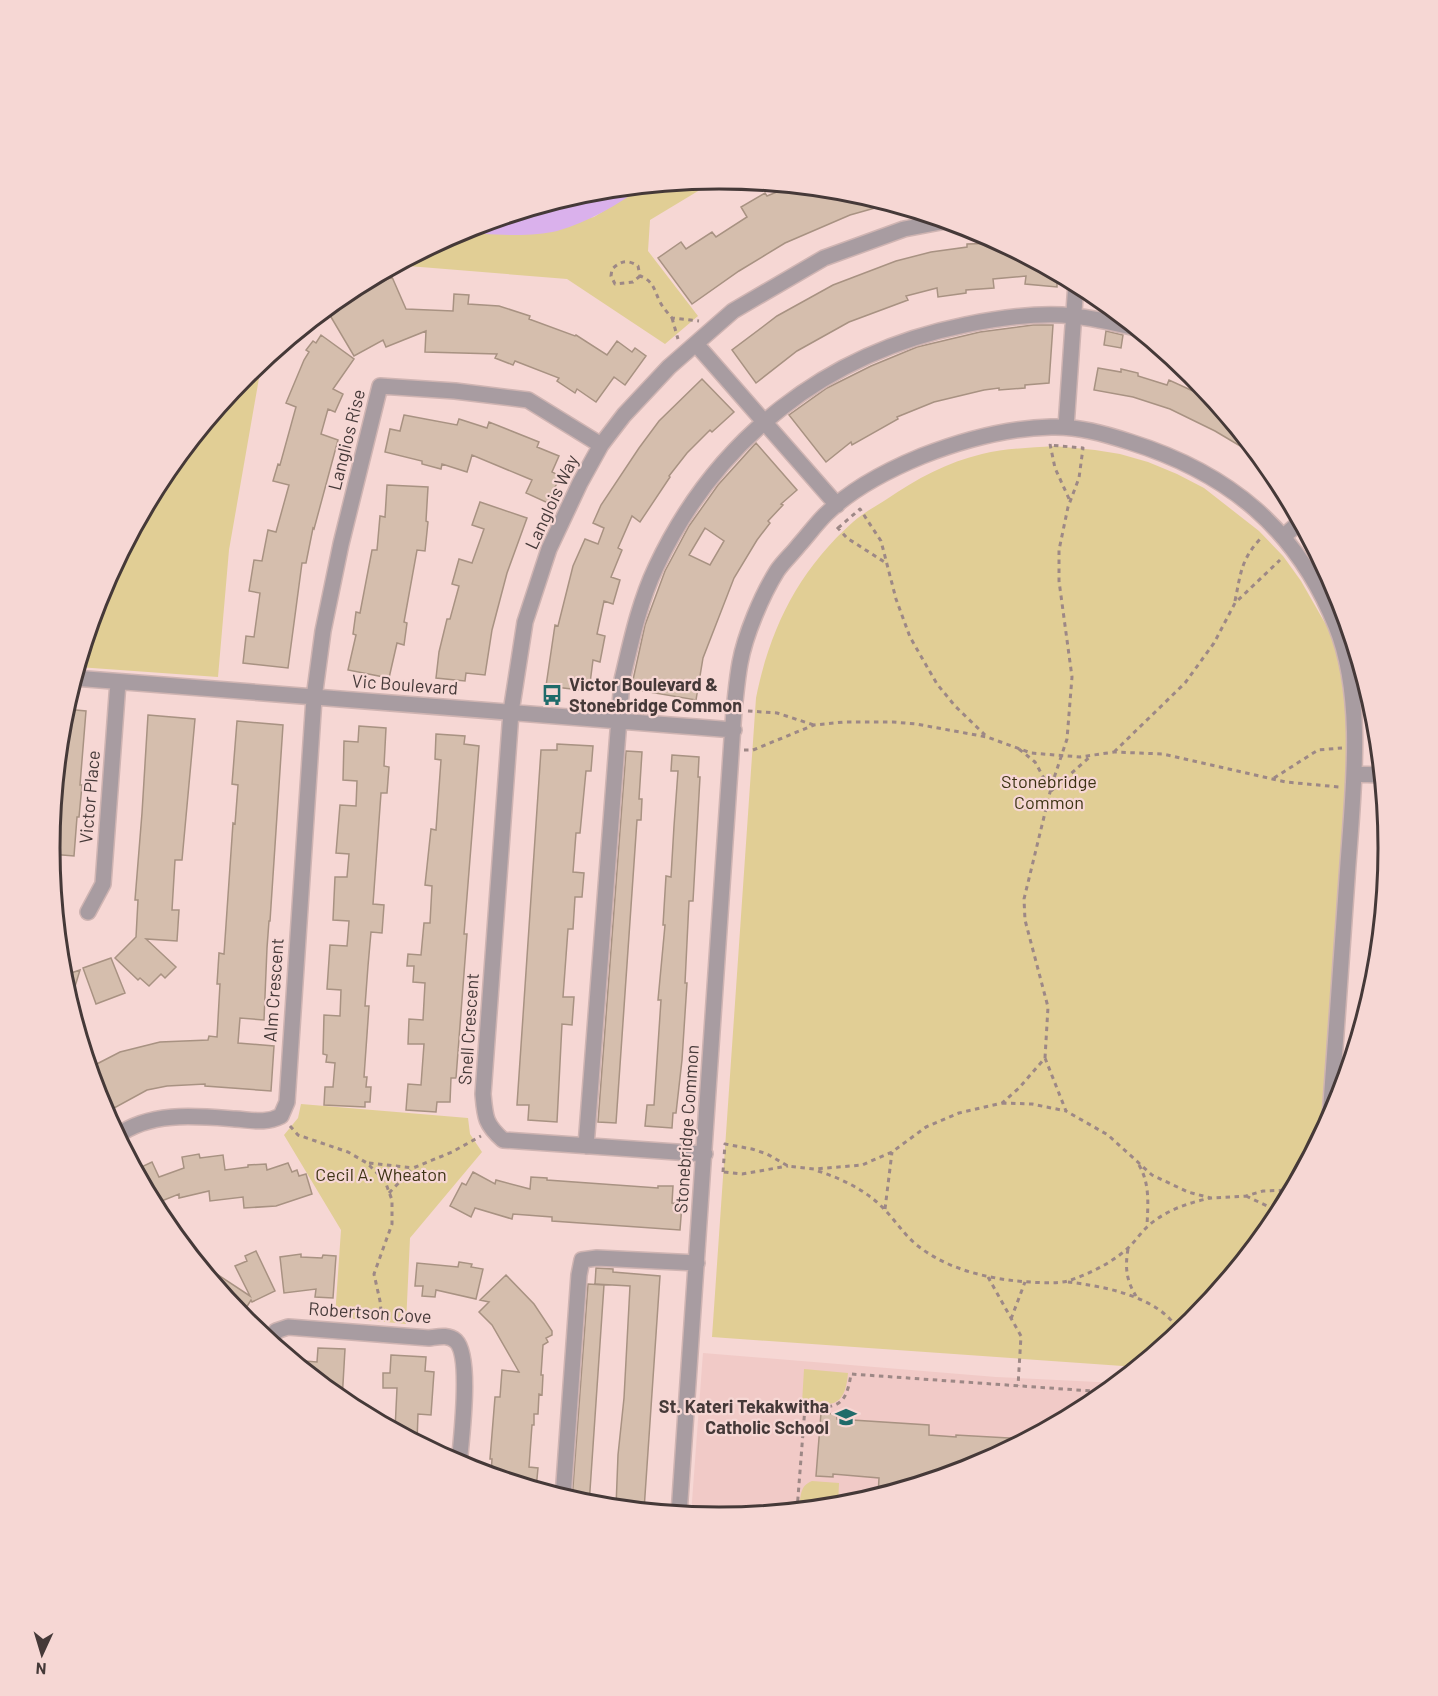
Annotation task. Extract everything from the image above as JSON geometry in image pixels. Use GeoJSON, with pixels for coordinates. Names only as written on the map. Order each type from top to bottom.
{"type":"FeatureCollection","features":[{"type":"Feature","properties":{"kind":"street","name":"Langlois Way"},"geometry":{"type":"LineString","coordinates":[[511,712],[525,622],[549,549],[601,445],[624,414],[681,356],[733,311],[824,258],[904,229],[931,224]]}},
{"type":"Feature","properties":{"kind":"street"},"geometry":{"type":"LineString","coordinates":[[1059,427],[1075,294]]}},
{"type":"Feature","properties":{"kind":"street"},"geometry":{"type":"LineString","coordinates":[[586,1146],[622,680],[637,614],[656,568],[684,515],[729,456],[765,422],[811,386],[842,367],[889,345],[941,329],[1020,317],[1073,316],[1120,325]]}},
{"type":"Feature","properties":{"kind":"street"},"geometry":{"type":"LineString","coordinates":[[696,344],[765,422],[831,510]]}},
{"type":"Feature","properties":{"kind":"street","name":"Langlios Rise"},"geometry":{"type":"LineString","coordinates":[[314,698],[323,630],[341,544],[380,386],[455,391],[528,400],[601,445]]}},
{"type":"Feature","properties":{"kind":"street","name":"Stonebridge Common"},"geometry":{"type":"LineString","coordinates":[[680,1506],[734,710],[740,661],[756,615],[778,570],[831,510],[855,491],[900,465],[944,448],[988,435],[1059,427],[1106,435],[1146,447],[1183,463],[1215,479],[1244,498],[1279,531],[1311,572],[1337,628],[1348,669],[1355,749],[1332,1089]]}},
{"type":"Feature","properties":{"kind":"street"},"geometry":{"type":"LineString","coordinates":[[1279,531],[1293,525]]}},
{"type":"Feature","properties":{"kind":"street","name":"Vic Boulevard"},"geometry":{"type":"LineString","coordinates":[[82,679],[734,730]]}},
{"type":"Feature","properties":{"kind":"street","name":"Victor Place"},"geometry":{"type":"LineString","coordinates":[[88,912],[103,884],[118,682]]}},
{"type":"Feature","properties":{"kind":"street","name":"Alm Crescent"},"geometry":{"type":"LineString","coordinates":[[124,1131],[157,1118],[190,1116],[262,1122],[281,1116],[287,1102],[314,698]]}},
{"type":"Feature","properties":{"kind":"street","name":"Snell Crescent"},"geometry":{"type":"LineString","coordinates":[[511,712],[483,1094],[485,1119],[492,1130],[503,1140],[705,1154]]}},
{"type":"Feature","properties":{"kind":"street"},"geometry":{"type":"LineString","coordinates":[[1354,774],[1373,775]]}},
{"type":"Feature","properties":{"kind":"street"},"geometry":{"type":"LineString","coordinates":[[564,1488],[582,1260],[597,1257],[698,1263]]}},
{"type":"Feature","properties":{"kind":"street","name":"Robertson Cove"},"geometry":{"type":"LineString","coordinates":[[275,1334],[288,1327],[429,1338],[446,1336],[456,1341],[463,1356],[465,1379],[460,1454]]}},
{"type":"Feature","properties":{"kind":"path"},"geometry":{"type":"LineString","coordinates":[[630,261],[638,266],[640,276],[633,282],[615,284],[611,276],[612,269],[620,262],[630,261]]}},
{"type":"Feature","properties":{"kind":"path"},"geometry":{"type":"LineString","coordinates":[[640,276],[649,279],[656,289],[660,302],[672,318],[678,339],[672,345],[681,356]]}},
{"type":"Feature","properties":{"kind":"path"},"geometry":{"type":"LineString","coordinates":[[672,318],[698,321],[703,317],[712,329]]}},
{"type":"Feature","properties":{"kind":"path"},"geometry":{"type":"LineString","coordinates":[[1059,427],[1049,445],[1054,468],[1070,501]]}},
{"type":"Feature","properties":{"kind":"path"},"geometry":{"type":"LineString","coordinates":[[1049,445],[1083,448],[1079,478],[1063,524],[1059,550],[1059,581],[1072,677],[1067,739],[1051,791],[1024,899],[1025,921],[1048,1007],[1045,1058],[1066,1112]]}},
{"type":"Feature","properties":{"kind":"path"},"geometry":{"type":"LineString","coordinates":[[838,528],[860,509],[881,541],[896,599],[910,637],[937,684],[955,706],[987,737]]}},
{"type":"Feature","properties":{"kind":"path"},"geometry":{"type":"LineString","coordinates":[[831,510],[838,528],[847,538],[886,563]]}},
{"type":"Feature","properties":{"kind":"path"},"geometry":{"type":"LineString","coordinates":[[1114,752],[1185,683],[1214,644],[1235,603],[1241,569],[1247,554],[1262,538],[1279,531]]}},
{"type":"Feature","properties":{"kind":"path"},"geometry":{"type":"LineString","coordinates":[[1262,538],[1268,545]]}},
{"type":"Feature","properties":{"kind":"path"},"geometry":{"type":"LineString","coordinates":[[1235,603],[1281,560],[1274,552]]}},
{"type":"Feature","properties":{"kind":"path"},"geometry":{"type":"LineString","coordinates":[[734,710],[777,713],[814,725]]}},
{"type":"Feature","properties":{"kind":"path"},"geometry":{"type":"LineString","coordinates":[[733,749],[753,750],[814,725],[844,722],[893,722],[987,737],[1031,753],[1061,756],[1114,752],[1163,754],[1293,783],[1340,787],[1353,791]]}},
{"type":"Feature","properties":{"kind":"path"},"geometry":{"type":"LineString","coordinates":[[1016,746],[1035,762],[1051,791]]}},
{"type":"Feature","properties":{"kind":"path"},"geometry":{"type":"LineString","coordinates":[[1274,778],[1318,750],[1355,749]]}},
{"type":"Feature","properties":{"kind":"path"},"geometry":{"type":"LineString","coordinates":[[1051,791],[1093,755]]}},
{"type":"Feature","properties":{"kind":"path"},"geometry":{"type":"LineString","coordinates":[[1002,1103],[1019,1088],[1045,1058]]}},
{"type":"Feature","properties":{"kind":"path"},"geometry":{"type":"LineString","coordinates":[[704,1171],[742,1174],[788,1166],[814,1169],[862,1165],[892,1152],[926,1127],[959,1113],[1002,1103],[1032,1104],[1066,1112],[1108,1135],[1152,1175],[1188,1192],[1211,1198]]}},
{"type":"Feature","properties":{"kind":"path"},"geometry":{"type":"LineString","coordinates":[[298,1135],[348,1152],[367,1163],[385,1181],[392,1200],[392,1224],[374,1274],[383,1323]]}},
{"type":"Feature","properties":{"kind":"path"},"geometry":{"type":"LineString","coordinates":[[389,1193],[413,1168],[467,1144]]}},
{"type":"Feature","properties":{"kind":"path"},"geometry":{"type":"LineString","coordinates":[[723,1172],[725,1144],[767,1154],[788,1166]]}},
{"type":"Feature","properties":{"kind":"path"},"geometry":{"type":"LineString","coordinates":[[885,1210],[892,1152]]}},
{"type":"Feature","properties":{"kind":"path"},"geometry":{"type":"LineString","coordinates":[[1137,1161],[1146,1177],[1147,1227]]}},
{"type":"Feature","properties":{"kind":"path"},"geometry":{"type":"LineString","coordinates":[[367,1163],[413,1168]]}},
{"type":"Feature","properties":{"kind":"path"},"geometry":{"type":"LineString","coordinates":[[814,1169],[847,1181],[885,1210],[905,1234],[936,1258],[988,1277],[1025,1282],[1067,1282],[1090,1285],[1137,1298],[1163,1312],[1174,1324]]}},
{"type":"Feature","properties":{"kind":"path"},"geometry":{"type":"LineString","coordinates":[[1067,1282],[1100,1267],[1128,1248],[1147,1227],[1187,1203],[1211,1198],[1246,1196],[1263,1191],[1282,1190]]}},
{"type":"Feature","properties":{"kind":"path"},"geometry":{"type":"LineString","coordinates":[[1246,1196],[1271,1208]]}},
{"type":"Feature","properties":{"kind":"path"},"geometry":{"type":"LineString","coordinates":[[1128,1248],[1125,1268],[1129,1286],[1137,1298]]}},
{"type":"Feature","properties":{"kind":"path"},"geometry":{"type":"LineString","coordinates":[[988,1277],[1021,1336],[1018,1386]]}},
{"type":"Feature","properties":{"kind":"path"},"geometry":{"type":"LineString","coordinates":[[1011,1318],[1025,1282]]}},
{"type":"Feature","properties":{"kind":"path"},"geometry":{"type":"LineString","coordinates":[[798,1502],[805,1407],[831,1408],[841,1401],[848,1392],[851,1374],[1092,1391]]}},
{"type":"Feature","properties":{"kind":"shaded area"},"geometry":{"type":"Polygon","coordinates":[[[631,195],[580,223],[557,231],[521,235],[482,233],[548,211],[631,195]]]}},
{"type":"Feature","properties":{"kind":"shaded area","name":"St. Kateri Tekakwitha Catholic School"},"geometry":{"type":"Polygon","coordinates":[[[703,1353],[996,1377],[1104,1382],[1048,1419],[1010,1439],[971,1457],[890,1485],[848,1494],[762,1506],[692,1506],[703,1353]]]}},
{"type":"Feature","properties":{"kind":"green space"},"geometry":{"type":"Polygon","coordinates":[[[701,189],[650,220],[648,251],[698,316],[665,344],[567,279],[411,266],[484,233],[522,234],[594,217],[628,196],[701,189]]]}},
{"type":"Feature","properties":{"kind":"green space"},"geometry":{"type":"Polygon","coordinates":[[[259,376],[229,550],[218,677],[85,668],[110,596],[148,518],[196,447],[259,376]]]}},
{"type":"Feature","properties":{"kind":"green space","name":"Stonebridge Common"},"geometry":{"type":"Polygon","coordinates":[[[1054,446],[1120,454],[1148,462],[1204,488],[1259,531],[1283,556],[1301,581],[1329,630],[1338,656],[1347,718],[1348,799],[1325,1107],[1290,1178],[1242,1249],[1185,1314],[1126,1366],[712,1337],[756,698],[769,648],[802,580],[834,540],[853,522],[921,478],[945,466],[982,454],[1054,446]]]}},
{"type":"Feature","properties":{"kind":"green space","name":"Cecil A. Wheaton"},"geometry":{"type":"Polygon","coordinates":[[[301,1104],[468,1118],[470,1134],[482,1152],[410,1238],[406,1324],[335,1317],[341,1230],[284,1135],[298,1118],[301,1104]]]}},
{"type":"Feature","properties":{"kind":"green space"},"geometry":{"type":"Polygon","coordinates":[[[804,1369],[848,1373],[844,1393],[840,1399],[829,1404],[802,1403],[804,1369]]]}},
{"type":"Feature","properties":{"kind":"green space"},"geometry":{"type":"Polygon","coordinates":[[[812,1481],[839,1483],[838,1496],[800,1502],[803,1489],[812,1481]]]}},
{"type":"Feature","properties":{"kind":"building"},"geometry":{"type":"Polygon","coordinates":[[[777,192],[875,208],[850,215],[785,243],[739,271],[692,304],[658,258],[681,242],[686,249],[712,232],[716,237],[747,217],[741,207],[765,193],[767,196],[777,192]]]}},
{"type":"Feature","properties":{"kind":"building"},"geometry":{"type":"Polygon","coordinates":[[[967,244],[981,244],[1010,257],[1057,283],[1057,287],[1025,284],[1026,276],[993,279],[994,288],[966,290],[966,293],[938,297],[937,288],[906,296],[908,300],[849,322],[797,351],[756,383],[732,350],[777,316],[833,285],[896,261],[931,252],[967,247],[967,244]]]}},
{"type":"Feature","properties":{"kind":"building"},"geometry":{"type":"Polygon","coordinates":[[[392,277],[406,309],[453,311],[454,294],[469,295],[468,304],[499,306],[530,316],[529,319],[576,335],[607,355],[617,341],[632,352],[635,348],[646,356],[625,385],[614,377],[596,402],[577,389],[575,393],[557,381],[559,378],[515,361],[513,365],[495,358],[497,354],[425,352],[426,331],[386,347],[383,340],[354,356],[330,316],[392,277]]]}},
{"type":"Feature","properties":{"kind":"building"},"geometry":{"type":"Polygon","coordinates":[[[1033,325],[1053,325],[1049,383],[1025,385],[1025,388],[984,390],[934,402],[897,417],[898,419],[852,445],[851,442],[826,462],[789,415],[827,388],[917,347],[980,332],[1033,325]]]}},
{"type":"Feature","properties":{"kind":"building"},"geometry":{"type":"Polygon","coordinates":[[[1106,331],[1123,335],[1121,348],[1104,345],[1106,331]]]}},
{"type":"Feature","properties":{"kind":"building"},"geometry":{"type":"Polygon","coordinates":[[[321,335],[354,359],[333,389],[343,394],[335,412],[328,409],[321,434],[338,440],[313,528],[306,563],[302,563],[288,668],[243,663],[246,636],[254,637],[260,593],[249,591],[254,560],[262,561],[268,530],[276,532],[289,485],[273,481],[278,464],[280,465],[296,407],[286,403],[309,352],[306,350],[313,341],[316,343],[321,335]]]}},
{"type":"Feature","properties":{"kind":"building"},"geometry":{"type":"Polygon","coordinates":[[[1098,368],[1121,372],[1121,369],[1138,373],[1138,376],[1167,385],[1169,380],[1194,391],[1242,447],[1170,409],[1133,397],[1094,390],[1098,368]]]}},
{"type":"Feature","properties":{"kind":"building"},"geometry":{"type":"Polygon","coordinates":[[[702,379],[734,412],[712,432],[710,430],[687,453],[669,476],[640,522],[632,516],[618,548],[622,550],[611,577],[620,580],[613,604],[604,601],[597,634],[605,636],[600,662],[593,660],[589,691],[546,686],[555,625],[558,626],[573,566],[585,539],[598,544],[604,528],[593,523],[601,505],[659,421],[702,379]]]}},
{"type":"Feature","properties":{"kind":"building"},"geometry":{"type":"Polygon","coordinates":[[[404,415],[457,425],[459,419],[487,428],[489,422],[539,442],[537,447],[559,456],[552,472],[560,476],[548,503],[526,493],[532,480],[472,455],[467,472],[442,464],[441,469],[422,464],[422,461],[385,452],[390,429],[400,431],[404,415]]]}},
{"type":"Feature","properties":{"kind":"building"},"geometry":{"type":"Polygon","coordinates":[[[756,443],[797,490],[781,504],[783,505],[768,521],[770,523],[734,578],[703,658],[696,700],[631,689],[645,625],[665,571],[689,526],[718,485],[756,443]],[[705,528],[689,555],[710,565],[724,541],[705,528]]]}},
{"type":"Feature","properties":{"kind":"building"},"geometry":{"type":"Polygon","coordinates":[[[387,485],[428,487],[425,551],[417,550],[404,622],[407,623],[404,645],[397,643],[389,678],[348,670],[356,635],[353,634],[356,612],[360,613],[372,550],[377,550],[380,516],[385,517],[387,485]]]}},
{"type":"Feature","properties":{"kind":"building"},"geometry":{"type":"Polygon","coordinates":[[[480,502],[527,518],[507,573],[492,630],[485,675],[466,673],[465,681],[436,678],[439,652],[447,619],[450,619],[459,586],[452,584],[459,559],[472,563],[484,529],[472,525],[480,502]]]}},
{"type":"Feature","properties":{"kind":"building"},"geometry":{"type":"Polygon","coordinates":[[[75,710],[86,711],[80,785],[82,785],[74,856],[60,855],[60,848],[61,805],[75,710]]]}},
{"type":"Feature","properties":{"kind":"building"},"geometry":{"type":"Polygon","coordinates":[[[148,715],[195,719],[182,860],[175,860],[172,910],[179,910],[177,941],[146,939],[176,967],[165,978],[161,974],[149,986],[140,978],[138,980],[115,958],[136,937],[138,900],[135,900],[148,715]]]}},
{"type":"Feature","properties":{"kind":"building"},"geometry":{"type":"Polygon","coordinates":[[[237,721],[283,725],[264,1020],[240,1018],[238,1043],[274,1046],[271,1091],[205,1086],[205,1084],[167,1086],[147,1090],[114,1108],[97,1064],[120,1052],[160,1042],[208,1040],[209,1036],[217,1037],[219,953],[224,954],[233,823],[235,824],[238,785],[232,784],[237,721]]]}},
{"type":"Feature","properties":{"kind":"building"},"geometry":{"type":"Polygon","coordinates":[[[359,726],[386,728],[384,766],[389,767],[387,793],[381,793],[373,904],[384,905],[382,933],[371,932],[365,1006],[369,1006],[364,1077],[367,1077],[366,1087],[371,1087],[370,1102],[365,1102],[365,1107],[324,1105],[325,1087],[333,1087],[335,1063],[326,1062],[327,1055],[323,1054],[324,1015],[340,1016],[341,990],[327,989],[330,945],[347,946],[349,921],[333,920],[335,877],[347,877],[349,854],[336,853],[340,805],[356,806],[357,781],[343,780],[344,741],[358,742],[359,726]]]}},
{"type":"Feature","properties":{"kind":"building"},"geometry":{"type":"Polygon","coordinates":[[[436,734],[465,736],[464,744],[479,746],[464,934],[467,934],[456,1078],[451,1078],[450,1102],[437,1102],[436,1112],[406,1110],[408,1084],[421,1085],[424,1044],[408,1044],[409,1019],[423,1020],[425,983],[413,982],[414,966],[407,966],[408,954],[421,955],[424,923],[430,923],[432,886],[425,885],[431,829],[436,830],[441,760],[435,759],[436,734]]]}},
{"type":"Feature","properties":{"kind":"building"},"geometry":{"type":"Polygon","coordinates":[[[557,744],[593,746],[591,771],[586,771],[580,833],[576,833],[573,872],[584,873],[582,897],[575,897],[573,929],[568,929],[563,997],[574,997],[572,1025],[562,1024],[557,1122],[528,1120],[529,1105],[517,1105],[541,750],[557,750],[557,744]]]}},
{"type":"Feature","properties":{"kind":"building"},"geometry":{"type":"Polygon","coordinates":[[[626,751],[642,752],[639,799],[642,799],[641,820],[637,820],[616,1123],[598,1122],[626,751]]]}},
{"type":"Feature","properties":{"kind":"building"},"geometry":{"type":"Polygon","coordinates":[[[672,755],[699,757],[698,777],[700,777],[693,901],[689,901],[682,1060],[672,1128],[645,1126],[647,1105],[654,1105],[666,876],[671,877],[678,771],[671,771],[672,755]]]}},
{"type":"Feature","properties":{"kind":"building"},"geometry":{"type":"Polygon","coordinates":[[[111,958],[125,993],[96,1004],[83,968],[111,958]]]}},
{"type":"Feature","properties":{"kind":"building"},"geometry":{"type":"Polygon","coordinates":[[[80,970],[75,986],[73,977],[72,973],[80,970]]]}},
{"type":"Feature","properties":{"kind":"building"},"geometry":{"type":"Polygon","coordinates":[[[199,1154],[200,1158],[223,1155],[225,1170],[266,1164],[267,1170],[288,1163],[292,1172],[297,1170],[299,1176],[306,1174],[312,1194],[276,1206],[244,1208],[243,1197],[210,1201],[209,1191],[179,1198],[179,1194],[162,1201],[142,1167],[152,1162],[159,1177],[184,1168],[182,1157],[199,1154]]]}},
{"type":"Feature","properties":{"kind":"building"},"geometry":{"type":"Polygon","coordinates":[[[473,1172],[495,1184],[496,1180],[530,1189],[531,1177],[658,1188],[658,1186],[673,1186],[672,1203],[682,1204],[680,1230],[552,1221],[552,1217],[513,1214],[512,1219],[475,1208],[471,1217],[450,1206],[462,1183],[466,1185],[473,1172]]]}},
{"type":"Feature","properties":{"kind":"building"},"geometry":{"type":"Polygon","coordinates":[[[256,1251],[275,1291],[252,1302],[251,1300],[247,1307],[217,1274],[250,1296],[235,1266],[247,1261],[245,1256],[256,1251]]]}},
{"type":"Feature","properties":{"kind":"building"},"geometry":{"type":"Polygon","coordinates":[[[301,1254],[301,1257],[336,1256],[333,1298],[315,1297],[316,1289],[284,1293],[280,1257],[301,1254]]]}},
{"type":"Feature","properties":{"kind":"building"},"geometry":{"type":"Polygon","coordinates":[[[459,1262],[483,1269],[476,1299],[436,1290],[435,1297],[422,1296],[423,1286],[415,1286],[417,1263],[458,1267],[459,1262]]]}},
{"type":"Feature","properties":{"kind":"building"},"geometry":{"type":"Polygon","coordinates":[[[596,1268],[613,1269],[613,1272],[660,1276],[645,1502],[616,1498],[630,1286],[595,1284],[596,1268]]]}},
{"type":"Feature","properties":{"kind":"building"},"geometry":{"type":"Polygon","coordinates":[[[506,1275],[534,1304],[552,1331],[552,1335],[546,1338],[548,1342],[543,1345],[542,1395],[539,1394],[538,1414],[534,1414],[534,1425],[532,1425],[529,1467],[538,1468],[537,1481],[492,1466],[492,1459],[490,1459],[495,1397],[500,1397],[502,1370],[519,1372],[492,1325],[479,1312],[489,1302],[480,1300],[506,1275]]]}},
{"type":"Feature","properties":{"kind":"building"},"geometry":{"type":"Polygon","coordinates":[[[588,1284],[604,1285],[590,1494],[573,1490],[588,1284]]]}},
{"type":"Feature","properties":{"kind":"building"},"geometry":{"type":"Polygon","coordinates":[[[318,1348],[345,1349],[343,1389],[306,1361],[317,1362],[318,1348]]]}},
{"type":"Feature","properties":{"kind":"building"},"geometry":{"type":"Polygon","coordinates":[[[391,1355],[426,1357],[425,1371],[434,1372],[431,1415],[418,1414],[417,1434],[395,1422],[397,1388],[383,1388],[383,1373],[390,1373],[391,1355]]]}},
{"type":"Feature","properties":{"kind":"building"},"geometry":{"type":"Polygon","coordinates":[[[821,1413],[837,1414],[837,1419],[929,1425],[929,1435],[1012,1438],[931,1472],[878,1487],[879,1478],[833,1474],[833,1477],[816,1476],[821,1413]]]}},
{"type":"Feature","properties":{"kind":"place","name":"Victor Boulevard & Stonebridge Common"},"geometry":{"type":"Point","coordinates":[552,695]}},
{"type":"Feature","properties":{"kind":"place","name":"St. Kateri Tekakwitha Catholic School"},"geometry":{"type":"Point","coordinates":[846,1417]}}]}
